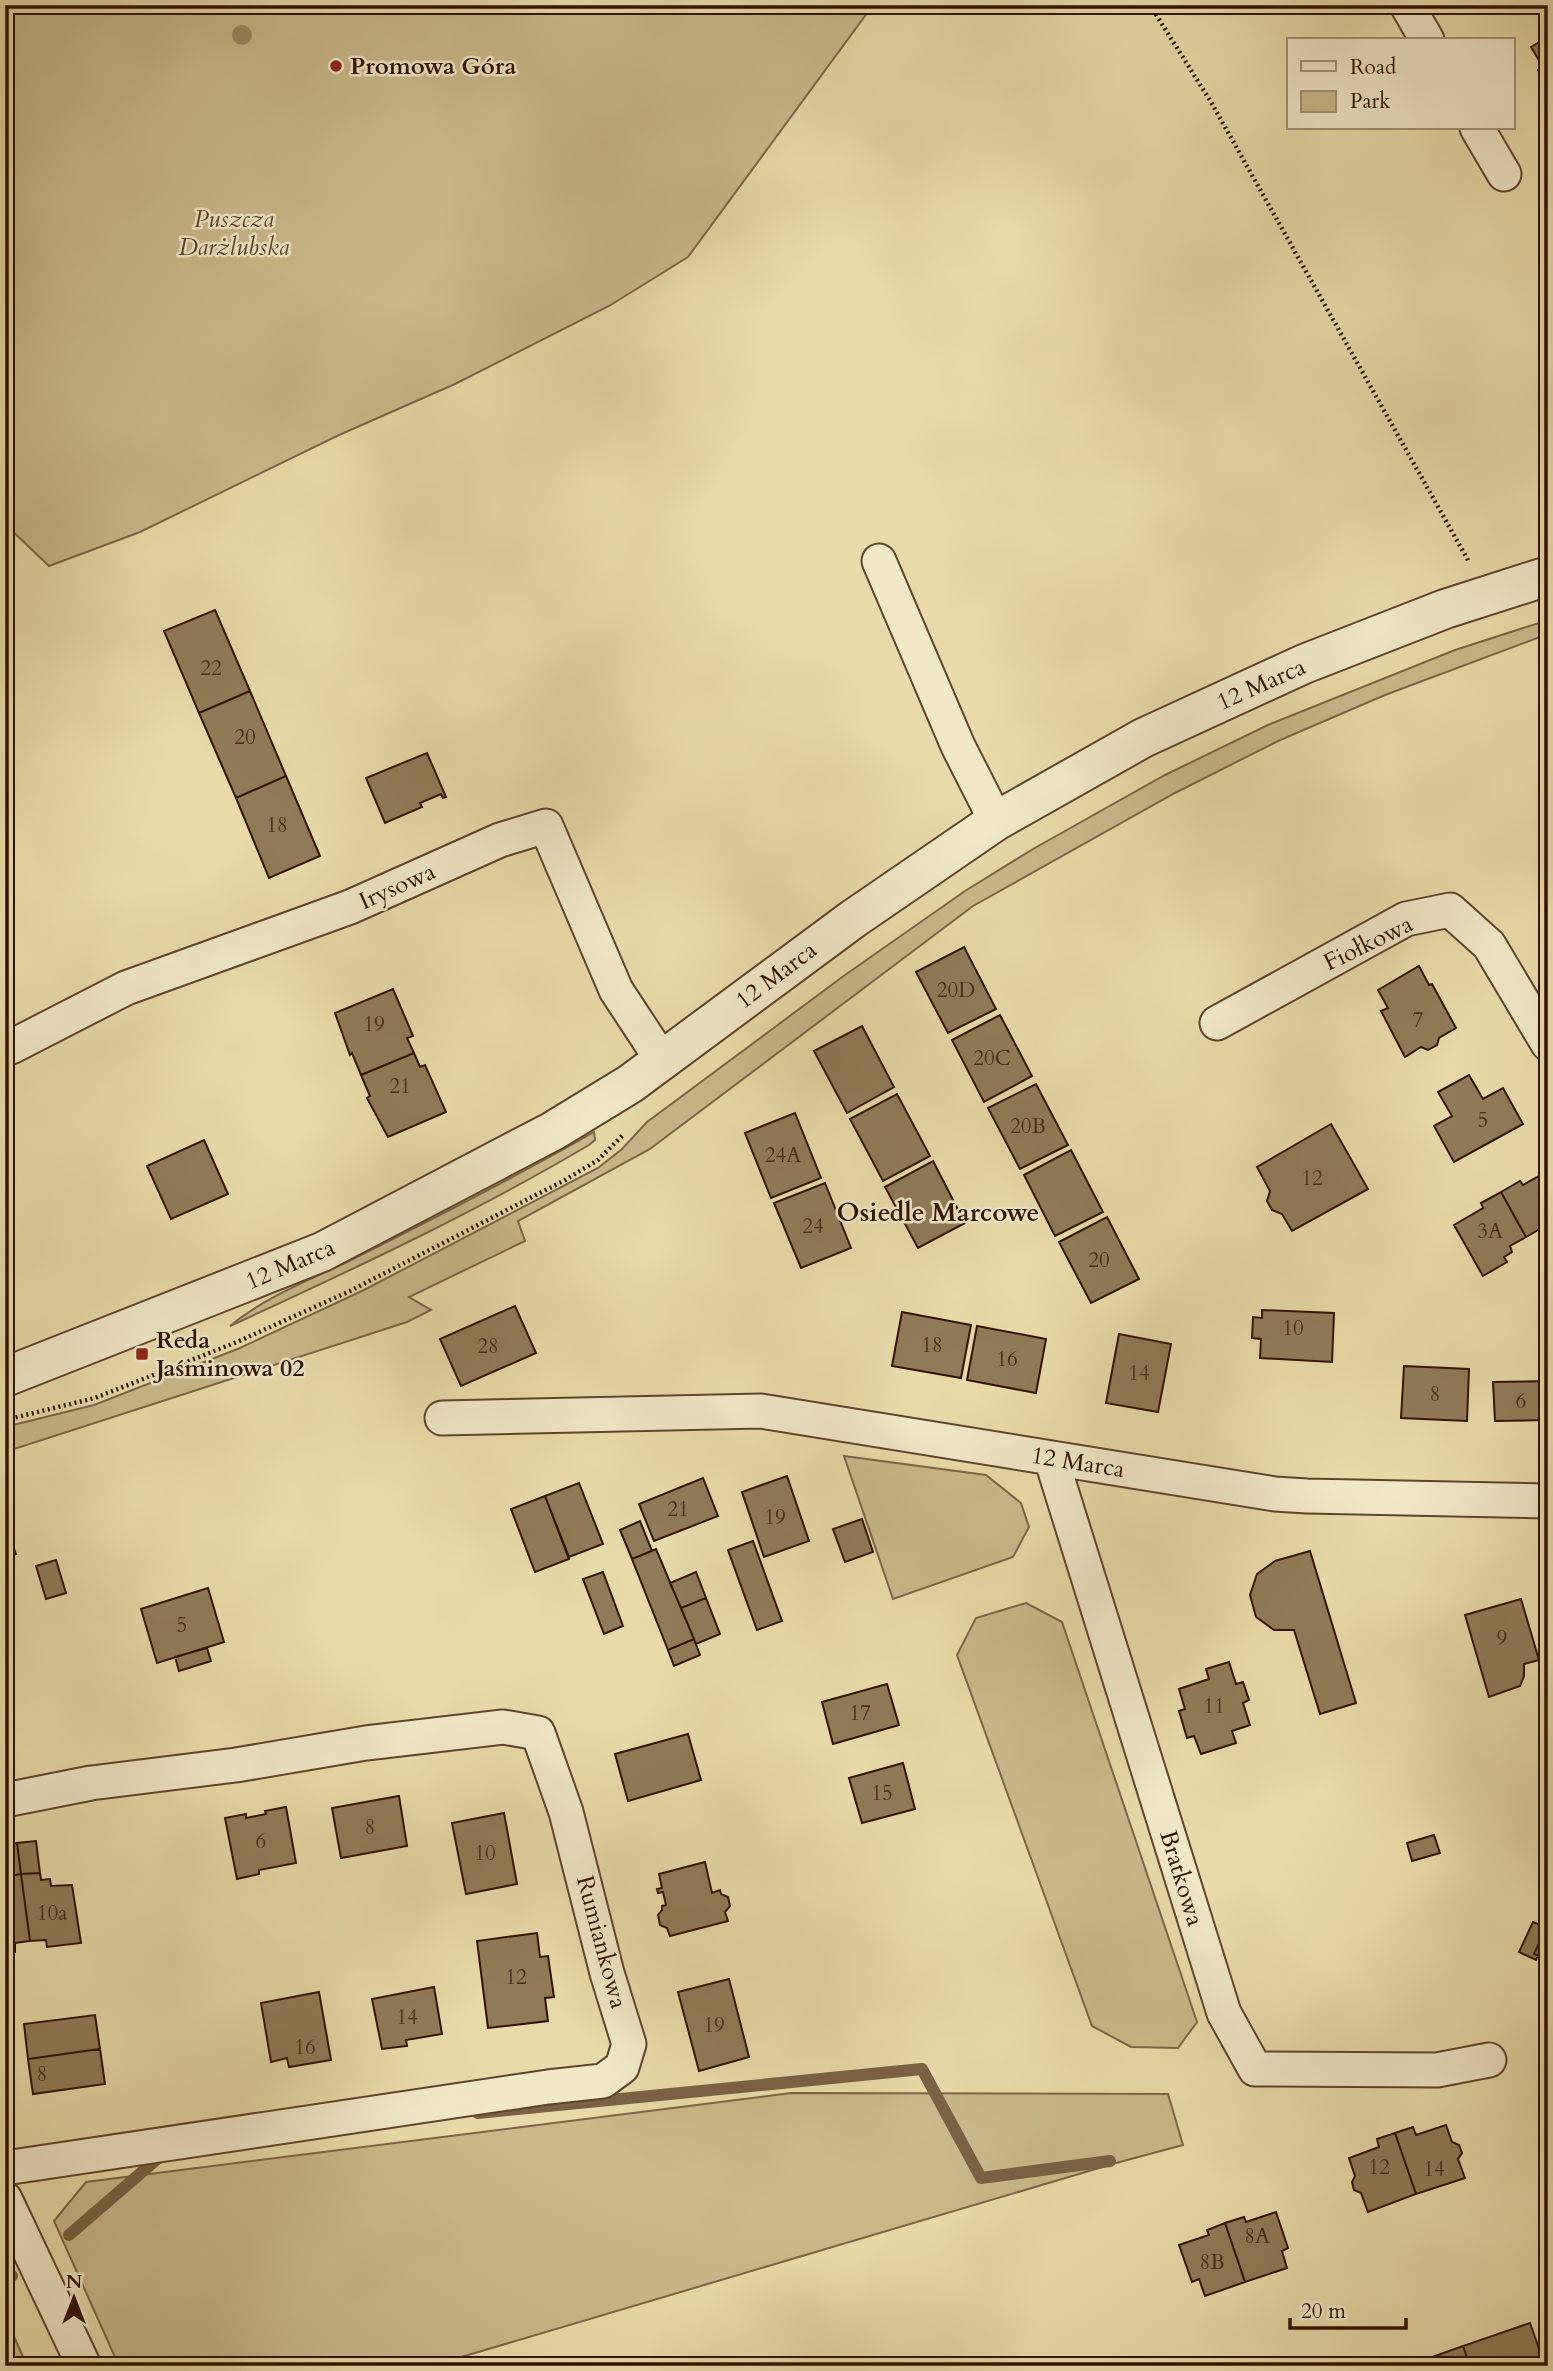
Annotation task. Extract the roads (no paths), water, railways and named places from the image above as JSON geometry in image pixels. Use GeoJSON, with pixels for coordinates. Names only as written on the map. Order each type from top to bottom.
{"type":"FeatureCollection","features":[{"type":"Feature","properties":{"kind":"street"},"geometry":{"type":"LineString","coordinates":[[1407,5],[1426,38]]}},
{"type":"Feature","properties":{"kind":"street"},"geometry":{"type":"LineString","coordinates":[[1478,130],[1504,174]]}},
{"type":"Feature","properties":{"kind":"street"},"geometry":{"type":"LineString","coordinates":[[879,561],[958,746],[996,821]]}},
{"type":"Feature","properties":{"kind":"street","name":"12 Marca"},"geometry":{"type":"LineString","coordinates":[[5,1377],[322,1252],[553,1131],[630,1084],[853,919],[996,821],[1143,738],[1304,664],[1445,609],[1548,576]]}},
{"type":"Feature","properties":{"kind":"street","name":"Irysowa"},"geometry":{"type":"LineString","coordinates":[[5,1047],[11,1047],[126,988],[350,907],[500,839],[547,826],[616,990],[662,1060]]}},
{"type":"Feature","properties":{"kind":"street","name":"Fiołkowa"},"geometry":{"type":"LineString","coordinates":[[1217,1023],[1406,919],[1450,910],[1489,945],[1548,1044]]}},
{"type":"Feature","properties":{"kind":"street","name":"12 Marca"},"geometry":{"type":"LineString","coordinates":[[442,1418],[761,1411],[1275,1494],[1548,1501]]}},
{"type":"Feature","properties":{"kind":"street","name":"Bratkowa"},"geometry":{"type":"LineString","coordinates":[[1051,1458],[1224,2013],[1255,2069],[1437,2070],[1489,2060]]}},
{"type":"Feature","properties":{"kind":"street","name":"Rumiankowa"},"geometry":{"type":"LineString","coordinates":[[5,1800],[91,1783],[236,1765],[366,1743],[503,1727],[538,1733],[566,1812],[607,1973],[629,2044],[622,2067],[603,2081],[5,2168]]}},
{"type":"Feature","properties":{"kind":"street"},"geometry":{"type":"LineString","coordinates":[[5,2199],[84,2366]]}},
{"type":"Feature","properties":{"kind":"waterway"},"geometry":{"type":"LineString","coordinates":[[478,2113],[922,2069],[981,2178],[1110,2161]]}},
{"type":"Feature","properties":{"kind":"waterway"},"geometry":{"type":"LineString","coordinates":[[69,2235],[164,2153]]}},
{"type":"Feature","properties":{"kind":"waterway"},"geometry":{"type":"LineString","coordinates":[[5,2281],[12,2276]]}},
{"type":"Feature","properties":{"kind":"place","name":"Promowa Góra"},"geometry":{"type":"Point","coordinates":[336,66]}},
{"type":"Feature","properties":{"kind":"place","name":"Reda Jaśminowa 02"},"geometry":{"type":"Point","coordinates":[142,1354]}},
{"type":"Feature","properties":{"kind":"district","name":"Osiedle Marcowe"},"geometry":{"type":"Point","coordinates":[938,1212]}},
{"type":"Feature","properties":{"kind":"park label","name":"Puszcza Darżlubska"},"geometry":{"type":"Point","coordinates":[234,233]}}]}
